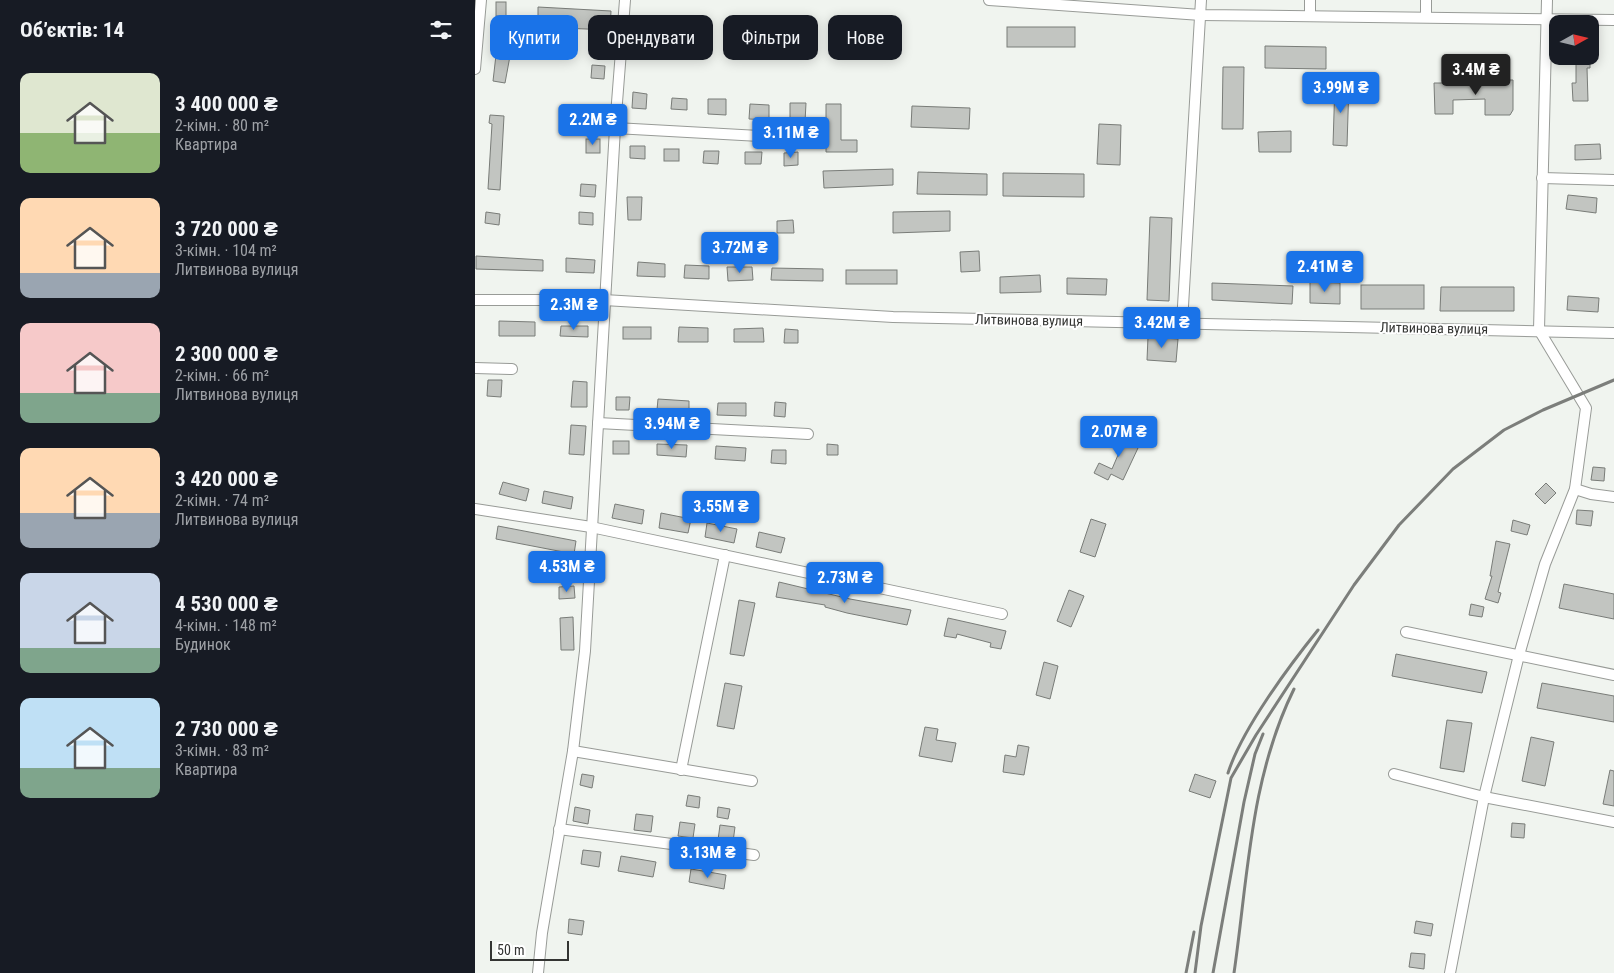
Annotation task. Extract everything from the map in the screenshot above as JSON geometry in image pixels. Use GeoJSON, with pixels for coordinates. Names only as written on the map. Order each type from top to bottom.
{"type":"FeatureCollection","features":[{"type":"Feature","properties":{"kind":"street"},"geometry":{"type":"LineString","coordinates":[[475,69],[481,0]]}},
{"type":"Feature","properties":{"kind":"street"},"geometry":{"type":"LineString","coordinates":[[538,973],[542,933],[573,751],[585,651],[615,128],[625,0]]}},
{"type":"Feature","properties":{"kind":"street"},"geometry":{"type":"LineString","coordinates":[[989,0],[1086,3],[1201,15],[1614,20]]}},
{"type":"Feature","properties":{"kind":"street"},"geometry":{"type":"LineString","coordinates":[[1182,323],[1201,0]]}},
{"type":"Feature","properties":{"kind":"street"},"geometry":{"type":"LineString","coordinates":[[1310,0],[1310,16]]}},
{"type":"Feature","properties":{"kind":"street"},"geometry":{"type":"LineString","coordinates":[[1425,18],[1426,0]]}},
{"type":"Feature","properties":{"kind":"street"},"geometry":{"type":"LineString","coordinates":[[1450,973],[1484,797],[1519,655],[1545,564],[1575,489],[1586,408],[1539,330],[1547,0]]}},
{"type":"Feature","properties":{"kind":"street"},"geometry":{"type":"LineString","coordinates":[[615,128],[813,139]]}},
{"type":"Feature","properties":{"kind":"street"},"geometry":{"type":"LineString","coordinates":[[1543,178],[1614,180]]}},
{"type":"Feature","properties":{"kind":"street","name":"Литвинова вулиця"},"geometry":{"type":"LineString","coordinates":[[475,300],[605,300],[893,317],[1614,333]]}},
{"type":"Feature","properties":{"kind":"street"},"geometry":{"type":"LineString","coordinates":[[475,368],[512,369]]}},
{"type":"Feature","properties":{"kind":"street"},"geometry":{"type":"LineString","coordinates":[[598,423],[808,434]]}},
{"type":"Feature","properties":{"kind":"street"},"geometry":{"type":"LineString","coordinates":[[1575,489],[1591,494],[1614,497]]}},
{"type":"Feature","properties":{"kind":"street"},"geometry":{"type":"LineString","coordinates":[[475,509],[591,526],[1002,614]]}},
{"type":"Feature","properties":{"kind":"street"},"geometry":{"type":"LineString","coordinates":[[681,770],[725,555]]}},
{"type":"Feature","properties":{"kind":"street"},"geometry":{"type":"LineString","coordinates":[[1406,632],[1614,675]]}},
{"type":"Feature","properties":{"kind":"street"},"geometry":{"type":"LineString","coordinates":[[573,751],[752,782]]}},
{"type":"Feature","properties":{"kind":"street"},"geometry":{"type":"LineString","coordinates":[[1394,774],[1484,797],[1614,822]]}},
{"type":"Feature","properties":{"kind":"street"},"geometry":{"type":"LineString","coordinates":[[559,830],[754,855]]}},
{"type":"Feature","properties":{"kind":"building"},"geometry":{"type":"Polygon","coordinates":[[[496,2],[506,2],[506,15],[496,15],[496,2]]]}},
{"type":"Feature","properties":{"kind":"building"},"geometry":{"type":"Polygon","coordinates":[[[538,7],[611,11],[611,15],[588,15],[588,29],[578,29],[578,15],[538,15],[538,7]]]}},
{"type":"Feature","properties":{"kind":"building"},"geometry":{"type":"Polygon","coordinates":[[[1007,27],[1075,27],[1075,47],[1007,47],[1007,27]]]}},
{"type":"Feature","properties":{"kind":"building"},"geometry":{"type":"Polygon","coordinates":[[[1265,46],[1326,47],[1326,69],[1265,68],[1265,46]]]}},
{"type":"Feature","properties":{"kind":"building"},"geometry":{"type":"Polygon","coordinates":[[[495,60],[509,60],[505,83],[493,81],[495,60]]]}},
{"type":"Feature","properties":{"kind":"building"},"geometry":{"type":"Polygon","coordinates":[[[592,65],[605,66],[604,79],[591,78],[592,65]]]}},
{"type":"Feature","properties":{"kind":"building"},"geometry":{"type":"Polygon","coordinates":[[[1576,65],[1590,65],[1590,68],[1587,68],[1588,101],[1573,101],[1572,83],[1576,83],[1576,65]]]}},
{"type":"Feature","properties":{"kind":"building"},"geometry":{"type":"Polygon","coordinates":[[[1223,67],[1244,67],[1243,129],[1222,129],[1223,67]]]}},
{"type":"Feature","properties":{"kind":"building"},"geometry":{"type":"Polygon","coordinates":[[[1486,80],[1513,80],[1513,110],[1510,115],[1485,115],[1485,99],[1453,100],[1453,114],[1435,114],[1434,83],[1486,83],[1486,80]]]}},
{"type":"Feature","properties":{"kind":"building"},"geometry":{"type":"Polygon","coordinates":[[[1335,82],[1349,83],[1347,146],[1333,145],[1335,82]]]}},
{"type":"Feature","properties":{"kind":"building"},"geometry":{"type":"Polygon","coordinates":[[[633,92],[647,94],[646,109],[632,108],[633,92]]]}},
{"type":"Feature","properties":{"kind":"building"},"geometry":{"type":"Polygon","coordinates":[[[672,98],[687,99],[687,110],[671,109],[672,98]]]}},
{"type":"Feature","properties":{"kind":"building"},"geometry":{"type":"Polygon","coordinates":[[[708,99],[726,99],[726,115],[708,114],[708,99]]]}},
{"type":"Feature","properties":{"kind":"building"},"geometry":{"type":"Polygon","coordinates":[[[790,103],[806,103],[805,122],[790,121],[790,103]]]}},
{"type":"Feature","properties":{"kind":"building"},"geometry":{"type":"Polygon","coordinates":[[[750,104],[769,105],[769,120],[749,119],[750,104]]]}},
{"type":"Feature","properties":{"kind":"building"},"geometry":{"type":"Polygon","coordinates":[[[826,104],[841,104],[841,140],[857,140],[857,152],[826,152],[826,104]]]}},
{"type":"Feature","properties":{"kind":"building"},"geometry":{"type":"Polygon","coordinates":[[[912,106],[970,108],[969,129],[911,127],[912,106]]]}},
{"type":"Feature","properties":{"kind":"building"},"geometry":{"type":"Polygon","coordinates":[[[490,115],[504,116],[500,190],[488,189],[492,124],[489,123],[490,115]]]}},
{"type":"Feature","properties":{"kind":"building"},"geometry":{"type":"Polygon","coordinates":[[[1099,124],[1121,125],[1120,165],[1097,164],[1099,124]]]}},
{"type":"Feature","properties":{"kind":"building"},"geometry":{"type":"Polygon","coordinates":[[[1291,131],[1291,152],[1259,152],[1258,132],[1291,131]]]}},
{"type":"Feature","properties":{"kind":"building"},"geometry":{"type":"Polygon","coordinates":[[[586,139],[600,139],[600,153],[586,153],[586,139]]]}},
{"type":"Feature","properties":{"kind":"building"},"geometry":{"type":"Polygon","coordinates":[[[1600,144],[1601,159],[1575,160],[1575,145],[1600,144]]]}},
{"type":"Feature","properties":{"kind":"building"},"geometry":{"type":"Polygon","coordinates":[[[630,146],[645,146],[645,159],[630,158],[630,146]]]}},
{"type":"Feature","properties":{"kind":"building"},"geometry":{"type":"Polygon","coordinates":[[[664,149],[679,149],[679,161],[664,161],[664,149]]]}},
{"type":"Feature","properties":{"kind":"building"},"geometry":{"type":"Polygon","coordinates":[[[704,151],[719,151],[718,164],[703,163],[704,151]]]}},
{"type":"Feature","properties":{"kind":"building"},"geometry":{"type":"Polygon","coordinates":[[[745,152],[762,152],[761,164],[745,164],[745,152]]]}},
{"type":"Feature","properties":{"kind":"building"},"geometry":{"type":"Polygon","coordinates":[[[798,152],[798,165],[784,166],[784,153],[798,152]]]}},
{"type":"Feature","properties":{"kind":"building"},"geometry":{"type":"Polygon","coordinates":[[[893,169],[893,185],[824,188],[823,171],[893,169]]]}},
{"type":"Feature","properties":{"kind":"building"},"geometry":{"type":"Polygon","coordinates":[[[918,172],[987,174],[987,195],[917,194],[918,172]]]}},
{"type":"Feature","properties":{"kind":"building"},"geometry":{"type":"Polygon","coordinates":[[[1003,173],[1084,174],[1084,197],[1003,196],[1003,173]]]}},
{"type":"Feature","properties":{"kind":"building"},"geometry":{"type":"Polygon","coordinates":[[[581,184],[596,185],[595,197],[580,196],[581,184]]]}},
{"type":"Feature","properties":{"kind":"building"},"geometry":{"type":"Polygon","coordinates":[[[1568,195],[1597,198],[1596,213],[1566,209],[1568,195]]]}},
{"type":"Feature","properties":{"kind":"building"},"geometry":{"type":"Polygon","coordinates":[[[627,197],[642,197],[641,220],[628,220],[627,197]]]}},
{"type":"Feature","properties":{"kind":"building"},"geometry":{"type":"Polygon","coordinates":[[[950,211],[950,231],[893,233],[893,212],[950,211]]]}},
{"type":"Feature","properties":{"kind":"building"},"geometry":{"type":"Polygon","coordinates":[[[486,212],[500,214],[499,225],[485,223],[486,212]]]}},
{"type":"Feature","properties":{"kind":"building"},"geometry":{"type":"Polygon","coordinates":[[[579,212],[593,213],[593,225],[579,224],[579,212]]]}},
{"type":"Feature","properties":{"kind":"building"},"geometry":{"type":"Polygon","coordinates":[[[1150,217],[1172,218],[1169,301],[1147,300],[1150,217]]]}},
{"type":"Feature","properties":{"kind":"building"},"geometry":{"type":"Polygon","coordinates":[[[793,220],[794,233],[777,233],[777,221],[793,220]]]}},
{"type":"Feature","properties":{"kind":"building"},"geometry":{"type":"Polygon","coordinates":[[[979,251],[980,271],[961,272],[960,252],[979,251]]]}},
{"type":"Feature","properties":{"kind":"building"},"geometry":{"type":"Polygon","coordinates":[[[476,256],[543,260],[543,271],[476,269],[476,256]]]}},
{"type":"Feature","properties":{"kind":"building"},"geometry":{"type":"Polygon","coordinates":[[[566,258],[595,260],[594,273],[566,272],[566,258]]]}},
{"type":"Feature","properties":{"kind":"building"},"geometry":{"type":"Polygon","coordinates":[[[638,262],[665,264],[665,277],[637,276],[638,262]]]}},
{"type":"Feature","properties":{"kind":"building"},"geometry":{"type":"Polygon","coordinates":[[[685,265],[709,266],[709,279],[684,278],[685,265]]]}},
{"type":"Feature","properties":{"kind":"building"},"geometry":{"type":"Polygon","coordinates":[[[727,267],[752,267],[753,280],[728,281],[727,267]]]}},
{"type":"Feature","properties":{"kind":"building"},"geometry":{"type":"Polygon","coordinates":[[[772,268],[823,269],[823,281],[771,280],[772,268]]]}},
{"type":"Feature","properties":{"kind":"building"},"geometry":{"type":"Polygon","coordinates":[[[846,270],[897,270],[897,284],[846,284],[846,270]]]}},
{"type":"Feature","properties":{"kind":"building"},"geometry":{"type":"Polygon","coordinates":[[[1040,275],[1041,292],[1000,293],[1000,277],[1040,275]]]}},
{"type":"Feature","properties":{"kind":"building"},"geometry":{"type":"Polygon","coordinates":[[[1067,278],[1107,279],[1106,295],[1067,294],[1067,278]]]}},
{"type":"Feature","properties":{"kind":"building"},"geometry":{"type":"Polygon","coordinates":[[[1310,282],[1340,283],[1340,304],[1310,303],[1310,282]]]}},
{"type":"Feature","properties":{"kind":"building"},"geometry":{"type":"Polygon","coordinates":[[[1212,283],[1293,286],[1292,304],[1212,300],[1212,283]]]}},
{"type":"Feature","properties":{"kind":"building"},"geometry":{"type":"Polygon","coordinates":[[[1361,285],[1424,285],[1424,309],[1361,309],[1361,285]]]}},
{"type":"Feature","properties":{"kind":"building"},"geometry":{"type":"Polygon","coordinates":[[[1441,287],[1514,287],[1514,311],[1440,311],[1441,287]]]}},
{"type":"Feature","properties":{"kind":"building"},"geometry":{"type":"Polygon","coordinates":[[[1568,296],[1599,298],[1598,312],[1567,310],[1568,296]]]}},
{"type":"Feature","properties":{"kind":"building"},"geometry":{"type":"Polygon","coordinates":[[[499,321],[535,322],[535,336],[499,336],[499,321]]]}},
{"type":"Feature","properties":{"kind":"building"},"geometry":{"type":"Polygon","coordinates":[[[561,326],[588,326],[588,337],[560,336],[561,326]]]}},
{"type":"Feature","properties":{"kind":"building"},"geometry":{"type":"Polygon","coordinates":[[[623,327],[651,327],[651,339],[623,339],[623,327]]]}},
{"type":"Feature","properties":{"kind":"building"},"geometry":{"type":"Polygon","coordinates":[[[679,327],[708,328],[708,342],[678,342],[679,327]]]}},
{"type":"Feature","properties":{"kind":"building"},"geometry":{"type":"Polygon","coordinates":[[[763,328],[764,342],[734,342],[734,329],[763,328]]]}},
{"type":"Feature","properties":{"kind":"building"},"geometry":{"type":"Polygon","coordinates":[[[785,329],[798,330],[798,343],[784,343],[785,329]]]}},
{"type":"Feature","properties":{"kind":"building"},"geometry":{"type":"Polygon","coordinates":[[[1148,337],[1178,339],[1176,362],[1147,360],[1148,337]]]}},
{"type":"Feature","properties":{"kind":"building"},"geometry":{"type":"Polygon","coordinates":[[[488,380],[502,380],[501,397],[487,396],[488,380]]]}},
{"type":"Feature","properties":{"kind":"building"},"geometry":{"type":"Polygon","coordinates":[[[573,381],[587,382],[587,407],[571,407],[573,381]]]}},
{"type":"Feature","properties":{"kind":"building"},"geometry":{"type":"Polygon","coordinates":[[[616,397],[630,397],[629,410],[616,410],[616,397]]]}},
{"type":"Feature","properties":{"kind":"building"},"geometry":{"type":"Polygon","coordinates":[[[658,399],[689,401],[689,412],[657,410],[658,399]]]}},
{"type":"Feature","properties":{"kind":"building"},"geometry":{"type":"Polygon","coordinates":[[[775,402],[786,403],[785,417],[774,416],[775,402]]]}},
{"type":"Feature","properties":{"kind":"building"},"geometry":{"type":"Polygon","coordinates":[[[718,403],[746,403],[746,416],[717,415],[718,403]]]}},
{"type":"Feature","properties":{"kind":"building"},"geometry":{"type":"Polygon","coordinates":[[[571,425],[586,426],[584,455],[569,454],[571,425]]]}},
{"type":"Feature","properties":{"kind":"building"},"geometry":{"type":"Polygon","coordinates":[[[1114,431],[1129,438],[1126,443],[1138,448],[1123,480],[1111,474],[1108,480],[1094,473],[1099,463],[1112,469],[1121,448],[1109,442],[1114,431]]]}},
{"type":"Feature","properties":{"kind":"building"},"geometry":{"type":"Polygon","coordinates":[[[613,441],[629,441],[629,454],[613,454],[613,441]]]}},
{"type":"Feature","properties":{"kind":"building"},"geometry":{"type":"Polygon","coordinates":[[[657,444],[687,445],[686,457],[657,455],[657,444]]]}},
{"type":"Feature","properties":{"kind":"building"},"geometry":{"type":"Polygon","coordinates":[[[827,444],[838,445],[838,455],[827,455],[827,444]]]}},
{"type":"Feature","properties":{"kind":"building"},"geometry":{"type":"Polygon","coordinates":[[[716,446],[746,448],[745,461],[715,459],[716,446]]]}},
{"type":"Feature","properties":{"kind":"building"},"geometry":{"type":"Polygon","coordinates":[[[772,450],[786,450],[786,464],[771,463],[772,450]]]}},
{"type":"Feature","properties":{"kind":"building"},"geometry":{"type":"Polygon","coordinates":[[[1593,467],[1605,468],[1604,481],[1591,480],[1593,467]]]}},
{"type":"Feature","properties":{"kind":"building"},"geometry":{"type":"Polygon","coordinates":[[[503,482],[529,489],[526,501],[499,494],[503,482]]]}},
{"type":"Feature","properties":{"kind":"building"},"geometry":{"type":"Polygon","coordinates":[[[1546,483],[1556,493],[1545,504],[1535,494],[1546,483]]]}},
{"type":"Feature","properties":{"kind":"building"},"geometry":{"type":"Polygon","coordinates":[[[544,491],[573,497],[571,509],[542,503],[544,491]]]}},
{"type":"Feature","properties":{"kind":"building"},"geometry":{"type":"Polygon","coordinates":[[[615,504],[644,510],[642,524],[612,518],[615,504]]]}},
{"type":"Feature","properties":{"kind":"building"},"geometry":{"type":"Polygon","coordinates":[[[1577,510],[1593,511],[1591,526],[1576,524],[1577,510]]]}},
{"type":"Feature","properties":{"kind":"building"},"geometry":{"type":"Polygon","coordinates":[[[661,513],[691,519],[688,533],[659,528],[661,513]]]}},
{"type":"Feature","properties":{"kind":"building"},"geometry":{"type":"Polygon","coordinates":[[[1091,519],[1106,524],[1095,557],[1080,552],[1091,519]]]}},
{"type":"Feature","properties":{"kind":"building"},"geometry":{"type":"Polygon","coordinates":[[[1513,520],[1530,525],[1527,535],[1511,531],[1513,520]]]}},
{"type":"Feature","properties":{"kind":"building"},"geometry":{"type":"Polygon","coordinates":[[[707,523],[737,529],[734,543],[705,537],[707,523]]]}},
{"type":"Feature","properties":{"kind":"building"},"geometry":{"type":"Polygon","coordinates":[[[498,526],[576,541],[574,554],[496,539],[498,526]]]}},
{"type":"Feature","properties":{"kind":"building"},"geometry":{"type":"Polygon","coordinates":[[[759,532],[785,538],[781,553],[756,547],[759,532]]]}},
{"type":"Feature","properties":{"kind":"building"},"geometry":{"type":"Polygon","coordinates":[[[1496,541],[1510,544],[1498,592],[1501,593],[1498,603],[1485,599],[1492,576],[1490,576],[1496,541]]]}},
{"type":"Feature","properties":{"kind":"building"},"geometry":{"type":"Polygon","coordinates":[[[779,582],[850,599],[911,610],[907,625],[847,613],[825,607],[825,605],[776,597],[779,582]]]}},
{"type":"Feature","properties":{"kind":"building"},"geometry":{"type":"Polygon","coordinates":[[[1564,584],[1614,594],[1614,619],[1559,608],[1564,584]]]}},
{"type":"Feature","properties":{"kind":"building"},"geometry":{"type":"Polygon","coordinates":[[[574,586],[575,598],[559,599],[559,587],[574,586]]]}},
{"type":"Feature","properties":{"kind":"building"},"geometry":{"type":"Polygon","coordinates":[[[1069,590],[1084,596],[1071,627],[1057,621],[1069,590]]]}},
{"type":"Feature","properties":{"kind":"building"},"geometry":{"type":"Polygon","coordinates":[[[739,600],[755,603],[744,656],[730,654],[739,600]]]}},
{"type":"Feature","properties":{"kind":"building"},"geometry":{"type":"Polygon","coordinates":[[[1471,604],[1484,607],[1482,617],[1469,615],[1471,604]]]}},
{"type":"Feature","properties":{"kind":"building"},"geometry":{"type":"Polygon","coordinates":[[[573,617],[574,650],[561,650],[560,618],[573,617]]]}},
{"type":"Feature","properties":{"kind":"building"},"geometry":{"type":"Polygon","coordinates":[[[948,618],[1006,631],[1001,649],[990,647],[991,643],[957,634],[956,638],[944,636],[948,618]]]}},
{"type":"Feature","properties":{"kind":"building"},"geometry":{"type":"Polygon","coordinates":[[[1396,654],[1487,672],[1482,693],[1392,676],[1396,654]]]}},
{"type":"Feature","properties":{"kind":"building"},"geometry":{"type":"Polygon","coordinates":[[[1044,662],[1058,666],[1050,699],[1036,695],[1044,662]]]}},
{"type":"Feature","properties":{"kind":"building"},"geometry":{"type":"Polygon","coordinates":[[[725,683],[742,686],[734,729],[717,726],[725,683]]]}},
{"type":"Feature","properties":{"kind":"building"},"geometry":{"type":"Polygon","coordinates":[[[1542,683],[1614,696],[1614,722],[1537,708],[1542,683]]]}},
{"type":"Feature","properties":{"kind":"building"},"geometry":{"type":"Polygon","coordinates":[[[1447,720],[1472,723],[1464,772],[1440,768],[1447,720]]]}},
{"type":"Feature","properties":{"kind":"building"},"geometry":{"type":"Polygon","coordinates":[[[925,727],[938,729],[936,740],[956,743],[952,762],[919,756],[925,727]]]}},
{"type":"Feature","properties":{"kind":"building"},"geometry":{"type":"Polygon","coordinates":[[[1531,737],[1554,742],[1545,786],[1522,781],[1531,737]]]}},
{"type":"Feature","properties":{"kind":"building"},"geometry":{"type":"Polygon","coordinates":[[[1018,745],[1029,747],[1024,775],[1003,772],[1005,755],[1016,757],[1018,745]]]}},
{"type":"Feature","properties":{"kind":"building"},"geometry":{"type":"Polygon","coordinates":[[[1610,770],[1614,771],[1614,806],[1603,804],[1610,770]]]}},
{"type":"Feature","properties":{"kind":"building"},"geometry":{"type":"Polygon","coordinates":[[[582,774],[594,776],[592,788],[580,785],[582,774]]]}},
{"type":"Feature","properties":{"kind":"building"},"geometry":{"type":"Polygon","coordinates":[[[1195,774],[1216,781],[1210,798],[1189,791],[1195,774]]]}},
{"type":"Feature","properties":{"kind":"building"},"geometry":{"type":"Polygon","coordinates":[[[688,795],[700,797],[699,808],[686,806],[688,795]]]}},
{"type":"Feature","properties":{"kind":"building"},"geometry":{"type":"Polygon","coordinates":[[[575,807],[590,810],[588,824],[573,821],[575,807]]]}},
{"type":"Feature","properties":{"kind":"building"},"geometry":{"type":"Polygon","coordinates":[[[718,807],[730,809],[728,819],[717,817],[718,807]]]}},
{"type":"Feature","properties":{"kind":"building"},"geometry":{"type":"Polygon","coordinates":[[[636,814],[653,816],[651,832],[634,830],[636,814]]]}},
{"type":"Feature","properties":{"kind":"building"},"geometry":{"type":"Polygon","coordinates":[[[680,822],[695,824],[693,838],[678,836],[680,822]]]}},
{"type":"Feature","properties":{"kind":"building"},"geometry":{"type":"Polygon","coordinates":[[[1512,823],[1525,824],[1524,838],[1511,837],[1512,823]]]}},
{"type":"Feature","properties":{"kind":"building"},"geometry":{"type":"Polygon","coordinates":[[[720,825],[735,827],[733,842],[718,840],[720,825]]]}},
{"type":"Feature","properties":{"kind":"building"},"geometry":{"type":"Polygon","coordinates":[[[583,850],[601,852],[599,867],[581,864],[583,850]]]}},
{"type":"Feature","properties":{"kind":"building"},"geometry":{"type":"Polygon","coordinates":[[[621,856],[656,862],[653,877],[618,871],[621,856]]]}},
{"type":"Feature","properties":{"kind":"building"},"geometry":{"type":"Polygon","coordinates":[[[691,869],[726,875],[724,889],[689,882],[691,869]]]}},
{"type":"Feature","properties":{"kind":"building"},"geometry":{"type":"Polygon","coordinates":[[[569,919],[584,921],[582,935],[568,933],[569,919]]]}},
{"type":"Feature","properties":{"kind":"building"},"geometry":{"type":"Polygon","coordinates":[[[1416,921],[1433,924],[1431,936],[1414,933],[1416,921]]]}},
{"type":"Feature","properties":{"kind":"building"},"geometry":{"type":"Polygon","coordinates":[[[1411,953],[1425,954],[1424,969],[1409,967],[1411,953]]]}},
{"type":"Feature","properties":{"kind":"railway"},"geometry":{"type":"LineString","coordinates":[[1195,973],[1201,926],[1231,778],[1256,735],[1354,585],[1399,525],[1453,469],[1504,430],[1543,410],[1614,380]]}},
{"type":"Feature","properties":{"kind":"railway"},"geometry":{"type":"LineString","coordinates":[[1228,773],[1244,737],[1267,698],[1318,630]]}},
{"type":"Feature","properties":{"kind":"railway"},"geometry":{"type":"LineString","coordinates":[[1234,973],[1259,793],[1279,723],[1294,689]]}},
{"type":"Feature","properties":{"kind":"railway"},"geometry":{"type":"LineString","coordinates":[[1213,973],[1244,802],[1255,754],[1263,734]]}},
{"type":"Feature","properties":{"kind":"railway"},"geometry":{"type":"LineString","coordinates":[[1186,973],[1194,932]]}}]}
